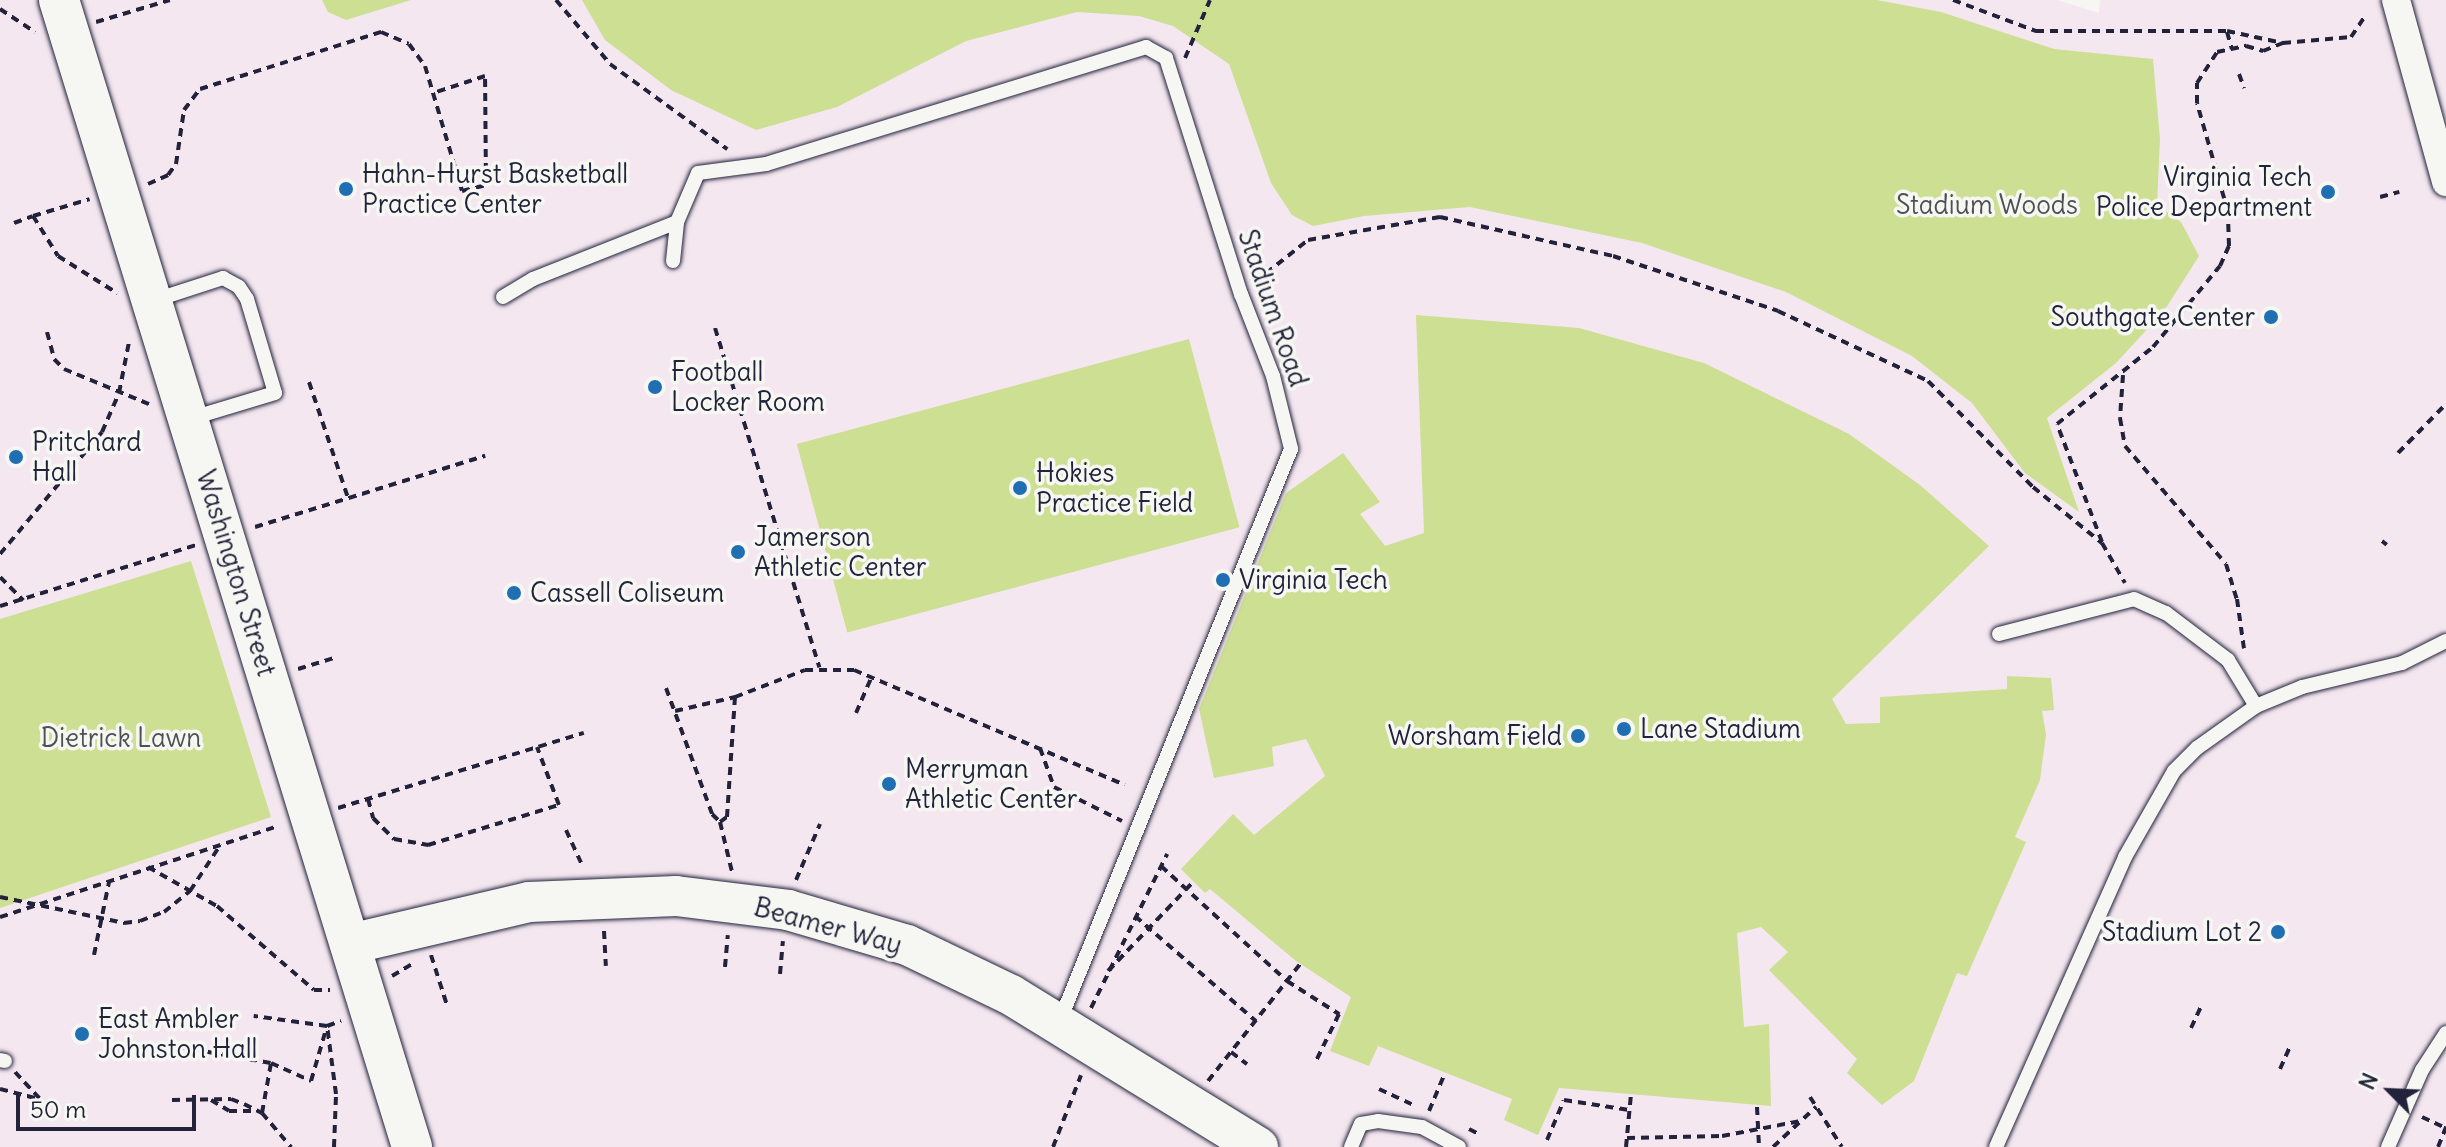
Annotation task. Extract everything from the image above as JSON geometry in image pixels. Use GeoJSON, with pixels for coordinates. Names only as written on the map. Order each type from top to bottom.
{"type":"FeatureCollection","features":[{"type":"Feature","properties":{"kind":"main road","name":"Washington Street"},"geometry":{"type":"LineString","coordinates":[[59,0],[136,308],[350,944],[412,1147]]}},
{"type":"Feature","properties":{"kind":"main road","name":"Beamer Way"},"geometry":{"type":"LineString","coordinates":[[350,944],[529,902],[639,896],[731,901],[803,914],[907,945],[1074,1018],[1258,1147]]}},
{"type":"Feature","properties":{"kind":"street"},"geometry":{"type":"LineString","coordinates":[[2396,0],[2446,182]]}},
{"type":"Feature","properties":{"kind":"lane","name":"Stadium Road"},"geometry":{"type":"LineString","coordinates":[[677,222],[698,173],[766,164],[1146,47],[1166,58],[1241,294],[1273,376],[1291,449],[1138,828],[1074,1018]]}},
{"type":"Feature","properties":{"kind":"lane"},"geometry":{"type":"LineString","coordinates":[[503,297],[533,279],[677,222],[673,261]]}},
{"type":"Feature","properties":{"kind":"lane"},"geometry":{"type":"LineString","coordinates":[[136,308],[223,278],[239,287],[247,299],[275,393],[172,412]]}},
{"type":"Feature","properties":{"kind":"lane"},"geometry":{"type":"LineString","coordinates":[[1999,634],[2134,599],[2185,626],[2245,680],[2256,706]]}},
{"type":"Feature","properties":{"kind":"lane"},"geometry":{"type":"LineString","coordinates":[[1996,1147],[2154,799],[2197,748],[2256,706],[2302,687],[2402,663],[2446,641]]}},
{"type":"Feature","properties":{"kind":"lane"},"geometry":{"type":"LineString","coordinates":[[2388,1147],[2422,1070],[2446,1033]]}},
{"type":"Feature","properties":{"kind":"lane"},"geometry":{"type":"LineString","coordinates":[[1351,1147],[1361,1124],[1378,1121],[1410,1123],[1459,1147]]}},
{"type":"Feature","properties":{"kind":"path"},"geometry":{"type":"LineString","coordinates":[[95,23],[170,0]]}},
{"type":"Feature","properties":{"kind":"path"},"geometry":{"type":"LineString","coordinates":[[556,0],[610,64],[733,153],[766,164]]}},
{"type":"Feature","properties":{"kind":"path"},"geometry":{"type":"LineString","coordinates":[[1175,82],[1210,0]]}},
{"type":"Feature","properties":{"kind":"path"},"geometry":{"type":"LineString","coordinates":[[1953,0],[2036,31],[2227,31],[2283,43]]}},
{"type":"Feature","properties":{"kind":"path"},"geometry":{"type":"LineString","coordinates":[[0,9],[42,37]]}},
{"type":"Feature","properties":{"kind":"path"},"geometry":{"type":"LineString","coordinates":[[2134,599],[2102,543],[2057,424],[2123,374],[2191,305],[2229,246],[2228,212],[2197,103],[2197,83],[2217,52],[2232,49],[2263,51],[2283,43],[2351,37],[2364,18]]}},
{"type":"Feature","properties":{"kind":"path"},"geometry":{"type":"LineString","coordinates":[[2227,31],[2232,49]]}},
{"type":"Feature","properties":{"kind":"path"},"geometry":{"type":"LineString","coordinates":[[146,185],[168,175],[176,164],[184,110],[200,89],[369,34],[390,34],[409,44],[425,66],[462,191],[486,185],[485,76],[433,93]]}},
{"type":"Feature","properties":{"kind":"path"},"geometry":{"type":"LineString","coordinates":[[2239,74],[2244,88]]}},
{"type":"Feature","properties":{"kind":"path"},"geometry":{"type":"LineString","coordinates":[[2380,197],[2399,192]]}},
{"type":"Feature","properties":{"kind":"path"},"geometry":{"type":"LineString","coordinates":[[14,223],[92,198]]}},
{"type":"Feature","properties":{"kind":"path"},"geometry":{"type":"LineString","coordinates":[[0,554],[102,432],[119,393],[136,308],[58,256],[33,216]]}},
{"type":"Feature","properties":{"kind":"path"},"geometry":{"type":"LineString","coordinates":[[1241,294],[1308,240],[1440,217],[1613,256],[1778,311],[1928,381],[2033,487],[2102,543]]}},
{"type":"Feature","properties":{"kind":"path"},"geometry":{"type":"LineString","coordinates":[[715,328],[819,667]]}},
{"type":"Feature","properties":{"kind":"path"},"geometry":{"type":"LineString","coordinates":[[47,332],[54,359],[64,369],[172,412]]}},
{"type":"Feature","properties":{"kind":"path"},"geometry":{"type":"LineString","coordinates":[[2123,374],[2120,418],[2125,446],[2226,564],[2244,635],[2245,680]]}},
{"type":"Feature","properties":{"kind":"path"},"geometry":{"type":"LineString","coordinates":[[309,382],[348,498]]}},
{"type":"Feature","properties":{"kind":"path"},"geometry":{"type":"LineString","coordinates":[[2398,453],[2443,407]]}},
{"type":"Feature","properties":{"kind":"path"},"geometry":{"type":"LineString","coordinates":[[246,530],[485,456]]}},
{"type":"Feature","properties":{"kind":"path"},"geometry":{"type":"LineString","coordinates":[[2382,541],[2387,545]]}},
{"type":"Feature","properties":{"kind":"path"},"geometry":{"type":"LineString","coordinates":[[0,606],[197,545]]}},
{"type":"Feature","properties":{"kind":"path"},"geometry":{"type":"LineString","coordinates":[[0,577],[23,600]]}},
{"type":"Feature","properties":{"kind":"path"},"geometry":{"type":"LineString","coordinates":[[297,669],[334,658]]}},
{"type":"Feature","properties":{"kind":"path"},"geometry":{"type":"LineString","coordinates":[[675,711],[735,697],[819,667],[872,676],[1125,785]]}},
{"type":"Feature","properties":{"kind":"path"},"geometry":{"type":"LineString","coordinates":[[856,713],[872,676]]}},
{"type":"Feature","properties":{"kind":"path"},"geometry":{"type":"LineString","coordinates":[[666,688],[712,814],[720,822],[732,873]]}},
{"type":"Feature","properties":{"kind":"path"},"geometry":{"type":"LineString","coordinates":[[720,822],[727,817],[735,697]]}},
{"type":"Feature","properties":{"kind":"path"},"geometry":{"type":"LineString","coordinates":[[332,810],[584,733]]}},
{"type":"Feature","properties":{"kind":"path"},"geometry":{"type":"LineString","coordinates":[[368,799],[382,830],[415,846],[559,805],[537,747]]}},
{"type":"Feature","properties":{"kind":"path"},"geometry":{"type":"LineString","coordinates":[[1040,748],[1054,787],[1075,802],[1138,828]]}},
{"type":"Feature","properties":{"kind":"path"},"geometry":{"type":"LineString","coordinates":[[794,883],[820,824]]}},
{"type":"Feature","properties":{"kind":"path"},"geometry":{"type":"LineString","coordinates":[[0,917],[109,882],[148,866],[282,825]]}},
{"type":"Feature","properties":{"kind":"path"},"geometry":{"type":"LineString","coordinates":[[566,830],[576,860],[588,873]]}},
{"type":"Feature","properties":{"kind":"path"},"geometry":{"type":"LineString","coordinates":[[0,897],[43,903],[124,923],[155,917],[190,891],[221,844]]}},
{"type":"Feature","properties":{"kind":"path"},"geometry":{"type":"LineString","coordinates":[[1074,1018],[1103,976],[1167,854]]}},
{"type":"Feature","properties":{"kind":"path"},"geometry":{"type":"LineString","coordinates":[[148,866],[217,906],[314,990],[332,990]]}},
{"type":"Feature","properties":{"kind":"path"},"geometry":{"type":"LineString","coordinates":[[1161,866],[1287,981],[1339,1014],[1316,1061]]}},
{"type":"Feature","properties":{"kind":"path"},"geometry":{"type":"LineString","coordinates":[[1103,976],[1194,881]]}},
{"type":"Feature","properties":{"kind":"path"},"geometry":{"type":"LineString","coordinates":[[94,955],[109,882]]}},
{"type":"Feature","properties":{"kind":"path"},"geometry":{"type":"LineString","coordinates":[[1135,916],[1256,1021]]}},
{"type":"Feature","properties":{"kind":"path"},"geometry":{"type":"LineString","coordinates":[[604,930],[606,966]]}},
{"type":"Feature","properties":{"kind":"path"},"geometry":{"type":"LineString","coordinates":[[725,967],[728,934]]}},
{"type":"Feature","properties":{"kind":"path"},"geometry":{"type":"LineString","coordinates":[[780,974],[782,943]]}},
{"type":"Feature","properties":{"kind":"path"},"geometry":{"type":"LineString","coordinates":[[390,978],[444,947]]}},
{"type":"Feature","properties":{"kind":"path"},"geometry":{"type":"LineString","coordinates":[[430,953],[447,1005]]}},
{"type":"Feature","properties":{"kind":"path"},"geometry":{"type":"LineString","coordinates":[[1201,1089],[1300,964]]}},
{"type":"Feature","properties":{"kind":"path"},"geometry":{"type":"LineString","coordinates":[[2191,1028],[2201,1007]]}},
{"type":"Feature","properties":{"kind":"path"},"geometry":{"type":"LineString","coordinates":[[254,1016],[327,1026],[341,1021]]}},
{"type":"Feature","properties":{"kind":"path"},"geometry":{"type":"LineString","coordinates":[[180,1047],[271,1063],[299,1080],[311,1081],[327,1026]]}},
{"type":"Feature","properties":{"kind":"path"},"geometry":{"type":"LineString","coordinates":[[327,1026],[336,1094],[332,1145]]}},
{"type":"Feature","properties":{"kind":"path"},"geometry":{"type":"LineString","coordinates":[[2280,1069],[2290,1047]]}},
{"type":"Feature","properties":{"kind":"path"},"geometry":{"type":"LineString","coordinates":[[1231,1052],[1247,1064]]}},
{"type":"Feature","properties":{"kind":"path"},"geometry":{"type":"LineString","coordinates":[[0,1089],[41,1100],[2,1061]]}},
{"type":"Feature","properties":{"kind":"path"},"geometry":{"type":"LineString","coordinates":[[259,1112],[271,1063]]}},
{"type":"Feature","properties":{"kind":"path"},"geometry":{"type":"LineString","coordinates":[[1053,1147],[1083,1069]]}},
{"type":"Feature","properties":{"kind":"path"},"geometry":{"type":"LineString","coordinates":[[1426,1117],[1445,1073]]}},
{"type":"Feature","properties":{"kind":"path"},"geometry":{"type":"LineString","coordinates":[[1626,1147],[1631,1094]]}},
{"type":"Feature","properties":{"kind":"path"},"geometry":{"type":"LineString","coordinates":[[1810,1097],[1842,1147]]}},
{"type":"Feature","properties":{"kind":"path"},"geometry":{"type":"LineString","coordinates":[[211,1099],[229,1111],[259,1112]]}},
{"type":"Feature","properties":{"kind":"path"},"geometry":{"type":"LineString","coordinates":[[172,1100],[231,1099],[259,1112],[291,1147]]}},
{"type":"Feature","properties":{"kind":"path"},"geometry":{"type":"LineString","coordinates":[[1547,1140],[1564,1100],[1629,1110]]}},
{"type":"Feature","properties":{"kind":"path"},"geometry":{"type":"LineString","coordinates":[[1757,1107],[1759,1147]]}},
{"type":"Feature","properties":{"kind":"path"},"geometry":{"type":"LineString","coordinates":[[1773,1147],[1816,1107]]}},
{"type":"Feature","properties":{"kind":"path"},"geometry":{"type":"LineString","coordinates":[[2422,1117],[2446,1127],[2438,1147]]}},
{"type":"Feature","properties":{"kind":"path"},"geometry":{"type":"LineString","coordinates":[[1627,1138],[1758,1131],[1801,1121]]}},
{"type":"Feature","properties":{"kind":"shaded area","name":"Virginia Tech"},"geometry":{"type":"Polygon","coordinates":[[[0,0],[2057,0],[2099,13],[2100,0],[2446,0],[2446,1147],[0,1147],[0,0]]]}},
{"type":"Feature","properties":{"kind":"green space"},"geometry":{"type":"Polygon","coordinates":[[[322,0],[411,0],[346,20],[328,12],[322,0]]]}},
{"type":"Feature","properties":{"kind":"green space","name":"Stadium Woods"},"geometry":{"type":"Polygon","coordinates":[[[582,0],[1877,0],[1941,12],[2054,49],[2153,59],[2160,139],[2157,205],[2181,222],[2199,256],[2164,311],[2116,363],[2047,418],[2079,512],[2025,473],[1972,403],[1912,356],[1786,292],[1642,243],[1470,207],[1364,216],[1313,226],[1292,215],[1271,183],[1229,64],[1173,26],[1139,16],[1077,12],[966,41],[837,107],[756,130],[671,90],[605,40],[582,0]]]}},
{"type":"Feature","properties":{"kind":"green space","name":"Lane Stadium"},"geometry":{"type":"Polygon","coordinates":[[[1416,315],[1579,328],[1704,363],[1849,434],[1920,485],[1989,546],[1832,699],[1846,724],[1880,723],[1880,697],[2007,689],[2007,676],[2051,678],[2054,710],[2042,711],[2046,734],[2040,780],[2015,837],[2026,842],[1967,976],[1957,973],[1914,1081],[1882,1105],[1847,1073],[1857,1059],[1769,970],[1788,952],[1761,927],[1737,933],[1744,1027],[1769,1024],[1771,1106],[1559,1088],[1538,1135],[1504,1120],[1512,1099],[1378,1046],[1369,1066],[1330,1051],[1351,997],[1296,961],[1210,889],[1205,893],[1181,869],[1233,814],[1254,835],[1325,776],[1306,739],[1272,747],[1274,766],[1214,778],[1199,709],[1286,493],[1343,453],[1380,502],[1360,514],[1385,546],[1424,533],[1416,315]]]}},
{"type":"Feature","properties":{"kind":"green space","name":"Hokies Practice Field"},"geometry":{"type":"Polygon","coordinates":[[[1189,339],[1239,527],[847,632],[797,444],[1189,339]]]}},
{"type":"Feature","properties":{"kind":"green space","name":"Dietrick Lawn"},"geometry":{"type":"Polygon","coordinates":[[[191,561],[271,817],[0,908],[0,619],[191,561]]]}},
{"type":"Feature","properties":{"kind":"place","name":"Hahn-Hurst Basketball Practice Center"},"geometry":{"type":"Point","coordinates":[346,189]}},
{"type":"Feature","properties":{"kind":"place","name":"Virginia Tech Police Department"},"geometry":{"type":"Point","coordinates":[2328,192]}},
{"type":"Feature","properties":{"kind":"place","name":"Southgate Center"},"geometry":{"type":"Point","coordinates":[2271,317]}},
{"type":"Feature","properties":{"kind":"place","name":"Football Locker Room"},"geometry":{"type":"Point","coordinates":[655,387]}},
{"type":"Feature","properties":{"kind":"place","name":"Pritchard Hall"},"geometry":{"type":"Point","coordinates":[16,457]}},
{"type":"Feature","properties":{"kind":"place","name":"Hokies Practice Field"},"geometry":{"type":"Point","coordinates":[1020,488]}},
{"type":"Feature","properties":{"kind":"place","name":"Jamerson Athletic Center"},"geometry":{"type":"Point","coordinates":[738,552]}},
{"type":"Feature","properties":{"kind":"place","name":"Virginia Tech"},"geometry":{"type":"Point","coordinates":[1223,580]}},
{"type":"Feature","properties":{"kind":"place","name":"Cassell Coliseum"},"geometry":{"type":"Point","coordinates":[514,593]}},
{"type":"Feature","properties":{"kind":"place","name":"Lane Stadium"},"geometry":{"type":"Point","coordinates":[1624,729]}},
{"type":"Feature","properties":{"kind":"place","name":"Worsham Field"},"geometry":{"type":"Point","coordinates":[1578,736]}},
{"type":"Feature","properties":{"kind":"place","name":"Merryman Athletic Center"},"geometry":{"type":"Point","coordinates":[889,784]}},
{"type":"Feature","properties":{"kind":"place","name":"Stadium Lot 2"},"geometry":{"type":"Point","coordinates":[2278,932]}},
{"type":"Feature","properties":{"kind":"place","name":"East Ambler Johnston Hall"},"geometry":{"type":"Point","coordinates":[82,1034]}}]}
